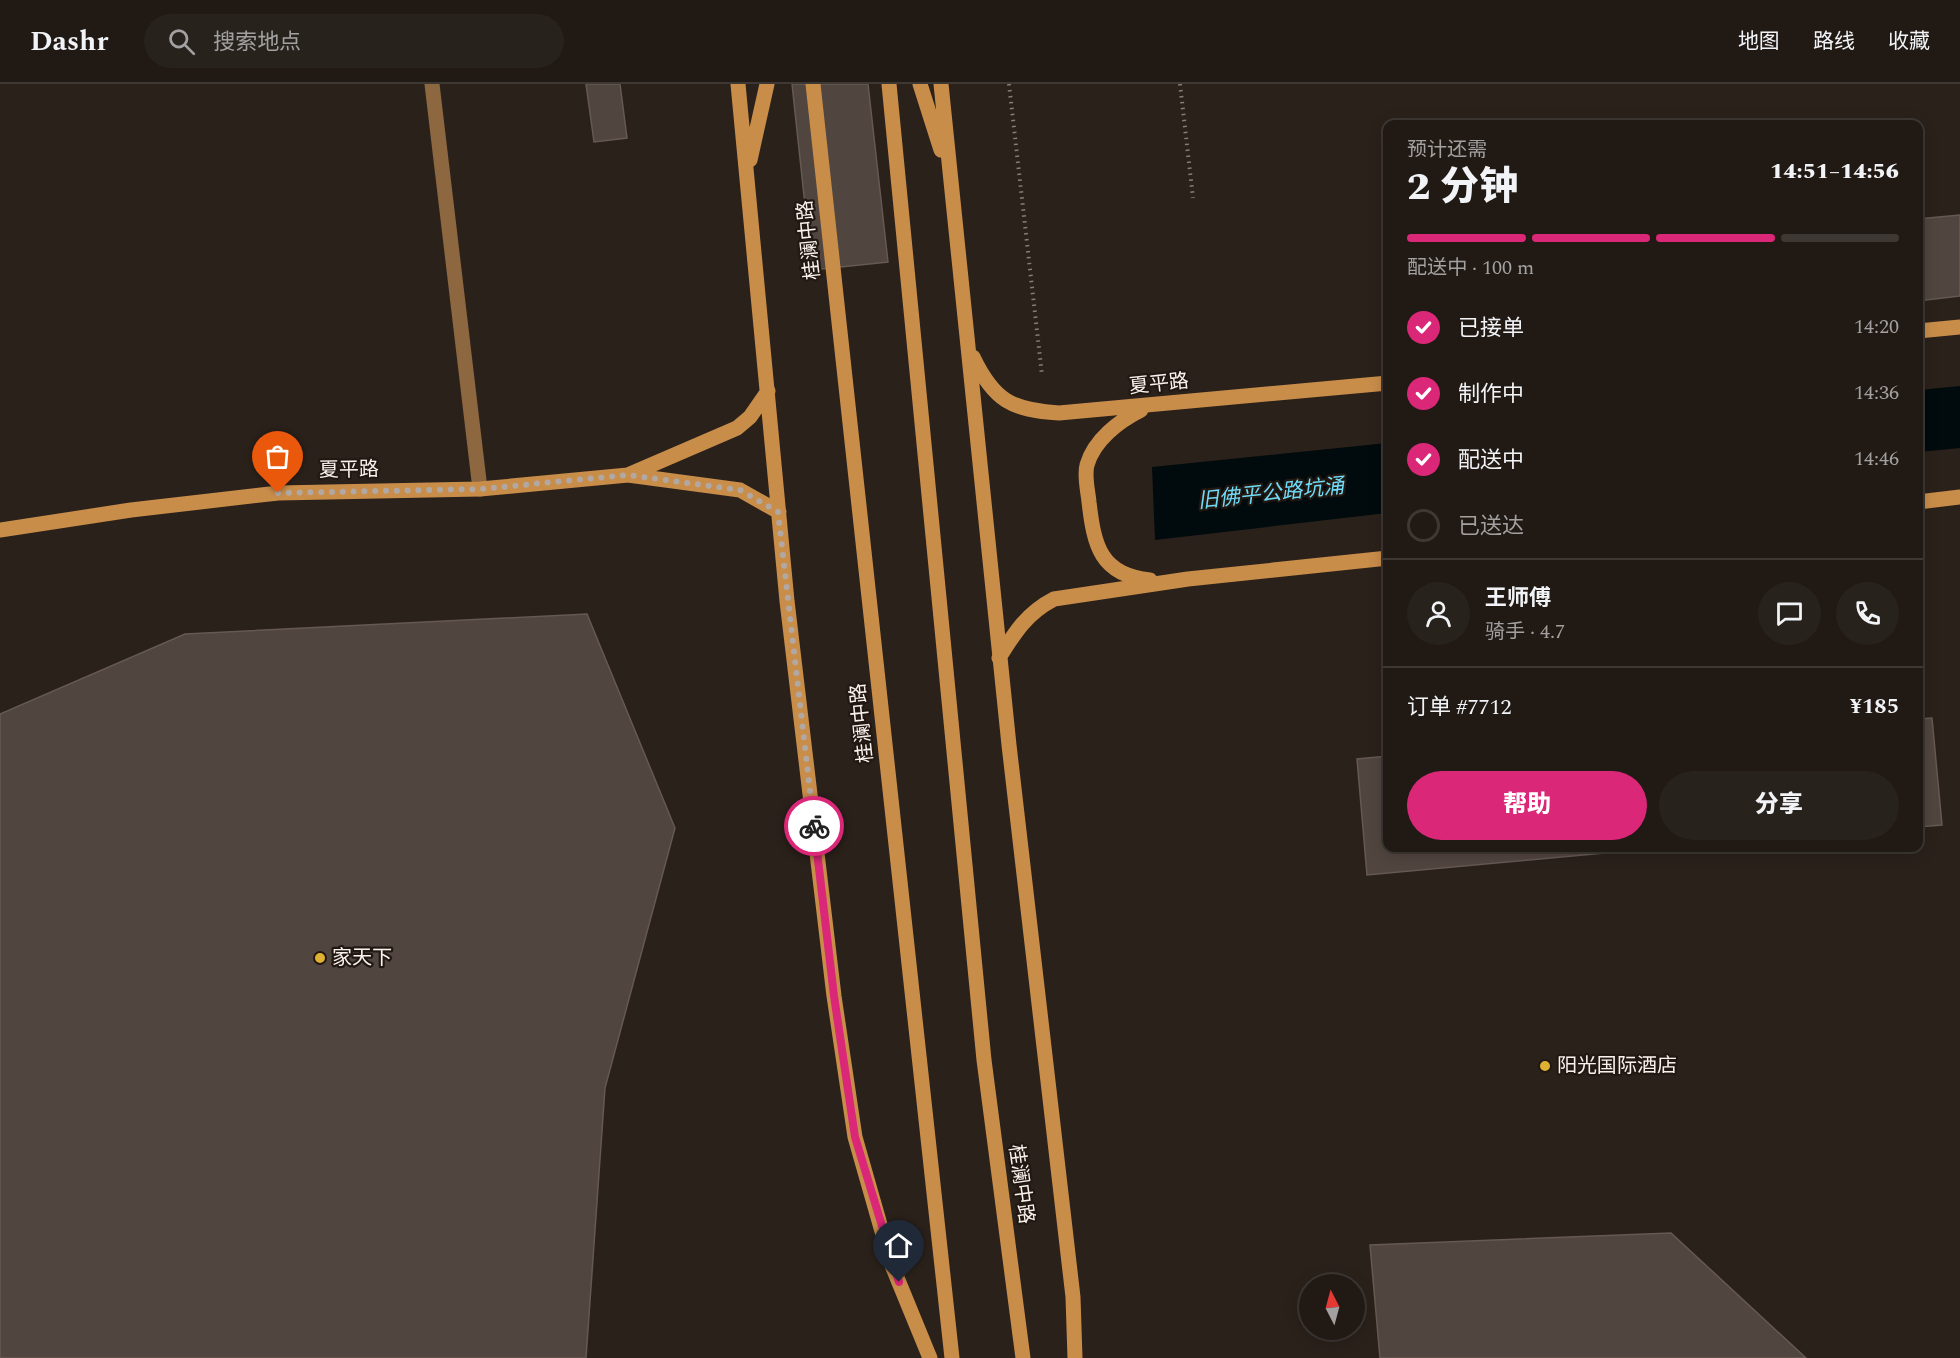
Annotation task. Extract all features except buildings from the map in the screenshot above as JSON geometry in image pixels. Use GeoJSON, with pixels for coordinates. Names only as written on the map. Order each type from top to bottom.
{"type":"FeatureCollection","features":[{"type":"Feature","properties":{"kind":"main road"},"geometry":{"type":"LineString","coordinates":[[738,84],[778,512],[832,984],[855,1137],[891,1263],[930,1358]]}},
{"type":"Feature","properties":{"kind":"main road"},"geometry":{"type":"LineString","coordinates":[[747,174],[766,84]]}},
{"type":"Feature","properties":{"kind":"main road","name":"桂澜中路"},"geometry":{"type":"LineString","coordinates":[[813,84],[952,1358]]}},
{"type":"Feature","properties":{"kind":"main road","name":"桂澜中路"},"geometry":{"type":"LineString","coordinates":[[889,84],[984,1060],[1023,1358]]}},
{"type":"Feature","properties":{"kind":"main road"},"geometry":{"type":"LineString","coordinates":[[920,84],[950,182]]}},
{"type":"Feature","properties":{"kind":"main road"},"geometry":{"type":"LineString","coordinates":[[941,84],[999,658],[1073,1297],[1075,1358]]}},
{"type":"Feature","properties":{"kind":"main road"},"geometry":{"type":"LineString","coordinates":[[1923,331],[1960,327]]}},
{"type":"Feature","properties":{"kind":"main road","name":"夏平路"},"geometry":{"type":"LineString","coordinates":[[968,345],[985,381],[1004,401],[1029,411],[1059,413],[1383,383]]}},
{"type":"Feature","properties":{"kind":"main road","name":"夏平路"},"geometry":{"type":"LineString","coordinates":[[628,475],[737,428],[750,417],[768,391]]}},
{"type":"Feature","properties":{"kind":"main road"},"geometry":{"type":"LineString","coordinates":[[1149,406],[1126,417],[1105,436],[1087,465],[1093,538],[1103,556],[1118,572],[1141,579],[1167,582]]}},
{"type":"Feature","properties":{"kind":"main road","name":"夏平路"},"geometry":{"type":"LineString","coordinates":[[0,530],[131,510],[278,493],[480,489],[628,475],[740,490],[778,512]]}},
{"type":"Feature","properties":{"kind":"main road"},"geometry":{"type":"LineString","coordinates":[[1923,501],[1960,497]]}},
{"type":"Feature","properties":{"kind":"main road"},"geometry":{"type":"LineString","coordinates":[[999,658],[1019,626],[1035,609],[1054,599],[1167,582],[1383,559]]}},
{"type":"Feature","properties":{"kind":"lane"},"geometry":{"type":"LineString","coordinates":[[432,84],[480,489]]}},
{"type":"Feature","properties":{"kind":"path"},"geometry":{"type":"LineString","coordinates":[[1009,84],[1042,375]]}},
{"type":"Feature","properties":{"kind":"path"},"geometry":{"type":"LineString","coordinates":[[1179,84],[1193,198]]}},
{"type":"Feature","properties":{"kind":"water"},"geometry":{"type":"Polygon","coordinates":[[[1960,386],[1960,448],[1923,452],[1923,390],[1960,386]]]}},
{"type":"Feature","properties":{"kind":"water","name":"旧佛平公路坑涌"},"geometry":{"type":"Polygon","coordinates":[[[1383,443],[1383,513],[1155,540],[1152,467],[1383,443]]]}},
{"type":"Feature","properties":{"kind":"way so far"},"geometry":{"type":"LineString","coordinates":[[278,493],[480,489],[628,475],[740,490],[763,501],[778,512],[814,826]]}},
{"type":"Feature","properties":{"kind":"place","name":"家天下"},"geometry":{"type":"Point","coordinates":[320,958]}},
{"type":"Feature","properties":{"kind":"place","name":"阳光国际酒店"},"geometry":{"type":"Point","coordinates":[1545,1066]}},
{"type":"Feature","properties":{"kind":"route"},"geometry":{"type":"LineString","coordinates":[[814,826],[834,996],[855,1137],[891,1263],[899,1282]]}}]}
